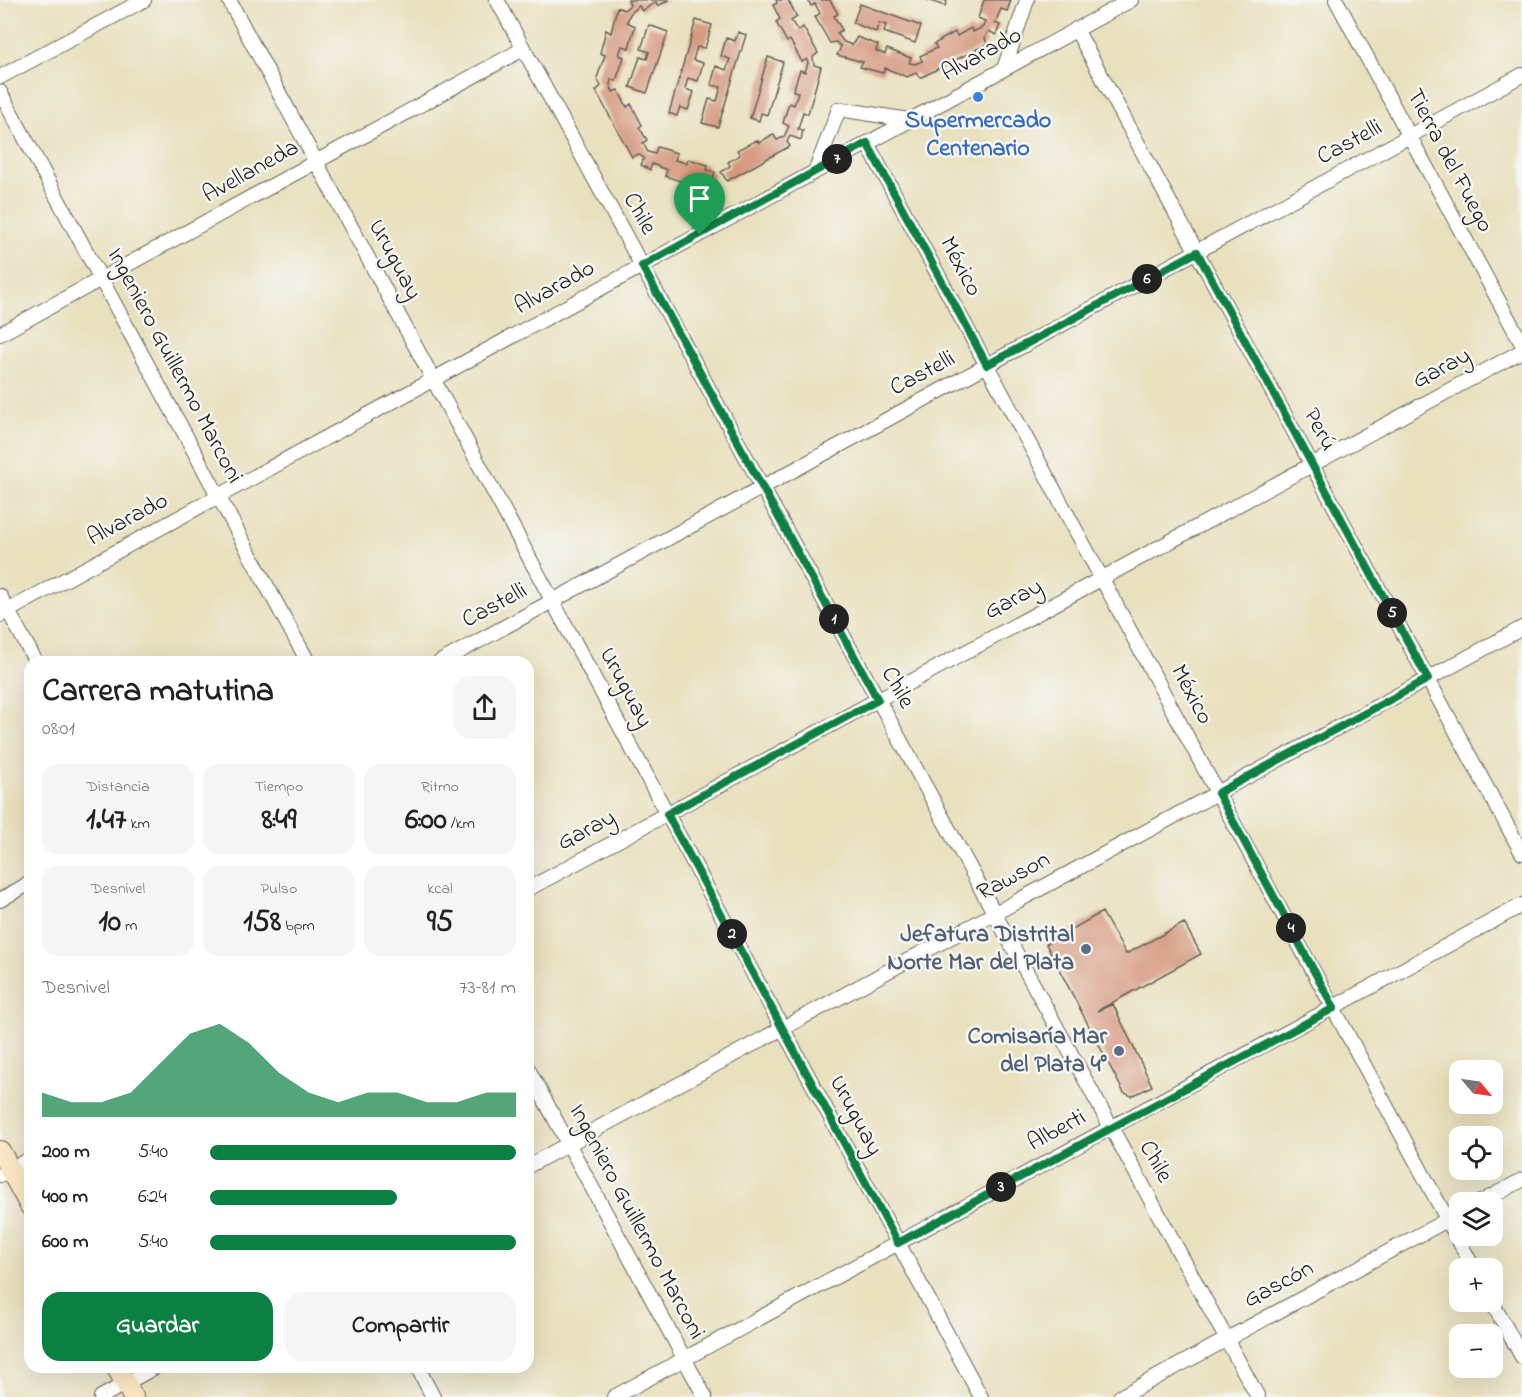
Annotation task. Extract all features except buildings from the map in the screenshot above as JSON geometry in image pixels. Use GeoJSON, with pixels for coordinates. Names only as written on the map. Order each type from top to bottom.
{"type":"FeatureCollection","features":[{"type":"Feature","properties":{"kind":"main road"},"geometry":{"type":"LineString","coordinates":[[0,1151],[5,1172],[24,1198]]}},
{"type":"Feature","properties":{"kind":"street"},"geometry":{"type":"LineString","coordinates":[[0,77],[144,0]]}},
{"type":"Feature","properties":{"kind":"street","name":"Uruguay"},"geometry":{"type":"LineString","coordinates":[[229,0],[981,1397]]}},
{"type":"Feature","properties":{"kind":"street","name":"Chile"},"geometry":{"type":"LineString","coordinates":[[497,0],[1258,1397]]}},
{"type":"Feature","properties":{"kind":"street"},"geometry":{"type":"LineString","coordinates":[[1004,69],[1027,0]]}},
{"type":"Feature","properties":{"kind":"street"},"geometry":{"type":"LineString","coordinates":[[1107,0],[1127,2]]}},
{"type":"Feature","properties":{"kind":"street","name":"Tierra del Fuego"},"geometry":{"type":"LineString","coordinates":[[1336,0],[1522,344]]}},
{"type":"Feature","properties":{"kind":"street","name":"Alvarado"},"geometry":{"type":"LineString","coordinates":[[4,613],[1127,2]]}},
{"type":"Feature","properties":{"kind":"street","name":"Perú"},"geometry":{"type":"LineString","coordinates":[[1076,29],[1522,853]]}},
{"type":"Feature","properties":{"kind":"street","name":"Avellaneda"},"geometry":{"type":"LineString","coordinates":[[0,334],[524,49]]}},
{"type":"Feature","properties":{"kind":"street","name":"Castelli"},"geometry":{"type":"LineString","coordinates":[[451,656],[1522,75]]}},
{"type":"Feature","properties":{"kind":"street","name":"Ingeniero Guillermo Marconi"},"geometry":{"type":"LineString","coordinates":[[0,92],[305,656]]}},
{"type":"Feature","properties":{"kind":"street"},"geometry":{"type":"LineString","coordinates":[[815,171],[839,110],[909,120]]}},
{"type":"Feature","properties":{"kind":"street","name":"México"},"geometry":{"type":"LineString","coordinates":[[867,143],[1334,1008],[1449,1208]]}},
{"type":"Feature","properties":{"kind":"street","name":"Garay"},"geometry":{"type":"LineString","coordinates":[[534,886],[1522,351]]}},
{"type":"Feature","properties":{"kind":"street"},"geometry":{"type":"LineString","coordinates":[[0,596],[4,613],[32,656]]}},
{"type":"Feature","properties":{"kind":"street","name":"Rawson"},"geometry":{"type":"LineString","coordinates":[[534,1163],[1522,628]]}},
{"type":"Feature","properties":{"kind":"street"},"geometry":{"type":"LineString","coordinates":[[0,900],[24,887]]}},
{"type":"Feature","properties":{"kind":"street","name":"Alberti"},"geometry":{"type":"LineString","coordinates":[[614,1397],[1522,905]]}},
{"type":"Feature","properties":{"kind":"street","name":"Ingeniero Guillermo Marconi"},"geometry":{"type":"LineString","coordinates":[[534,1080],[705,1397]]}},
{"type":"Feature","properties":{"kind":"street"},"geometry":{"type":"LineString","coordinates":[[5,1172],[24,1162]]}},
{"type":"Feature","properties":{"kind":"street"},"geometry":{"type":"LineString","coordinates":[[1500,1192],[1522,1180]]}},
{"type":"Feature","properties":{"kind":"street","name":"Gascón"},"geometry":{"type":"LineString","coordinates":[[1120,1397],[1449,1220]]}},
{"type":"Feature","properties":{"kind":"street"},"geometry":{"type":"LineString","coordinates":[[1497,1312],[1522,1358]]}},
{"type":"Feature","properties":{"kind":"street"},"geometry":{"type":"LineString","coordinates":[[101,1397],[143,1373]]}},
{"type":"Feature","properties":{"kind":"street"},"geometry":{"type":"LineString","coordinates":[[421,1373],[434,1397]]}},
{"type":"Feature","properties":{"kind":"place","name":"Supermercado Centenario"},"geometry":{"type":"Point","coordinates":[978,97]}},
{"type":"Feature","properties":{"kind":"place","name":"Jefatura Distrital Norte Mar del Plata"},"geometry":{"type":"Point","coordinates":[1086,949]}},
{"type":"Feature","properties":{"kind":"place","name":"Comisaría Mar del Plata 4°"},"geometry":{"type":"Point","coordinates":[1119,1051]}},
{"type":"Feature","properties":{"kind":"route"},"geometry":{"type":"LineString","coordinates":[[867,143],[987,365],[1197,252],[1428,679],[1218,793],[1334,1008],[898,1243],[667,814],[878,700],[642,266],[700,235],[867,143]]}}]}
